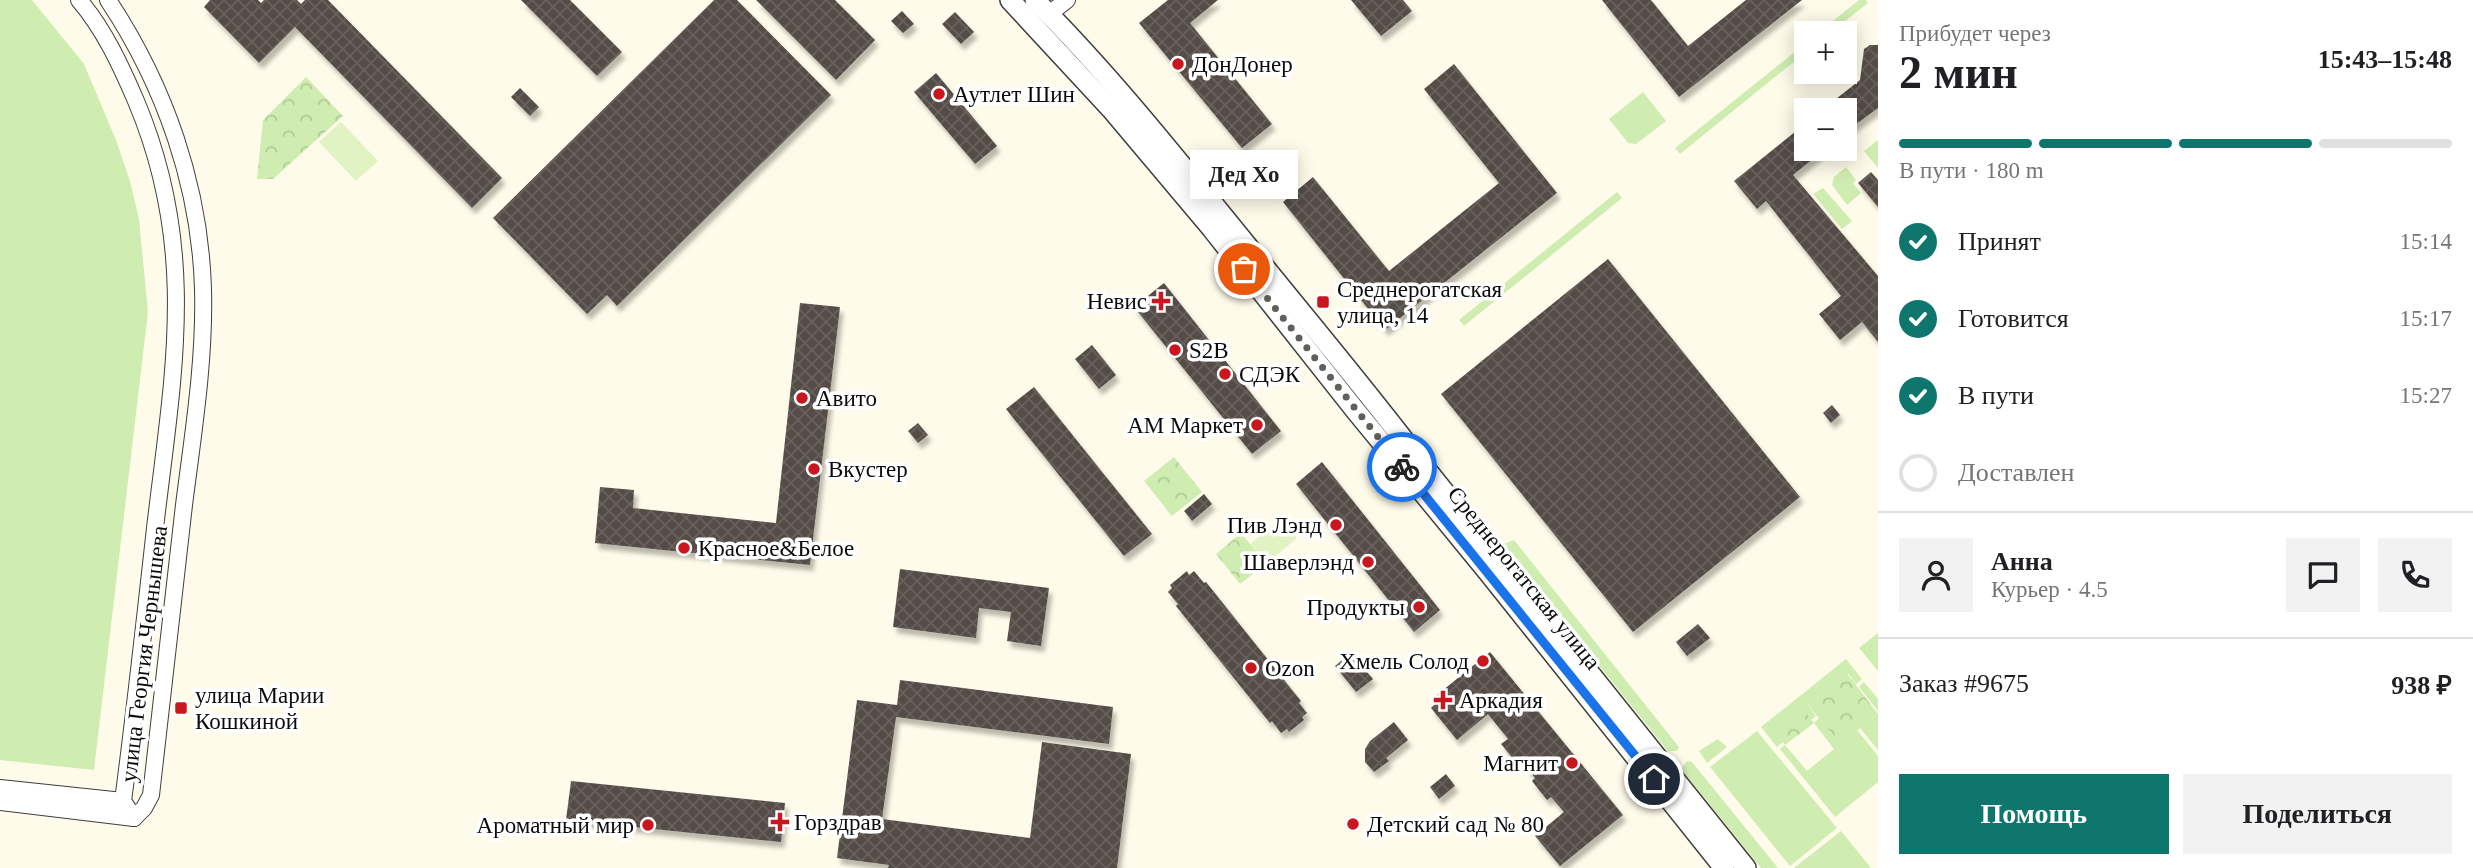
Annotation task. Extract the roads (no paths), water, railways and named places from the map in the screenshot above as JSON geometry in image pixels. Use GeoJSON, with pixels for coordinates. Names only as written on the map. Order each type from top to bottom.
{"type":"FeatureCollection","features":[{"type":"Feature","properties":{"kind":"street","name":"улица Георгия Чернышева"},"geometry":{"type":"LineString","coordinates":[[79,0],[108,43],[147,126],[169,211],[176,273],[175,363],[123,801],[134,818],[145,808],[151,796],[200,369],[203,289],[196,221],[179,143],[141,53],[108,0]]}},
{"type":"Feature","properties":{"kind":"street","name":"Среднерогатская улица"},"geometry":{"type":"LineString","coordinates":[[1010,0],[1111,109],[1212,229],[1724,868]]}},
{"type":"Feature","properties":{"kind":"street","name":"Среднерогатская улица"},"geometry":{"type":"LineString","coordinates":[[1035,0],[1091,58],[1232,227],[1396,428],[1438,485],[1746,868]]}},
{"type":"Feature","properties":{"kind":"street"},"geometry":{"type":"LineString","coordinates":[[1049,14],[1067,0]]}},
{"type":"Feature","properties":{"kind":"street"},"geometry":{"type":"LineString","coordinates":[[0,788],[123,801]]}},
{"type":"Feature","properties":{"kind":"street"},"geometry":{"type":"LineString","coordinates":[[0,802],[134,818]]}},
{"type":"Feature","properties":{"kind":"place","name":"ДонДонер"},"geometry":{"type":"Point","coordinates":[1178,64]}},
{"type":"Feature","properties":{"kind":"place","name":"Аутлет Шин"},"geometry":{"type":"Point","coordinates":[939,94]}},
{"type":"Feature","properties":{"kind":"place","name":"Дед Хо"},"geometry":{"type":"Point","coordinates":[1244,269]}},
{"type":"Feature","properties":{"kind":"place","name":"Невис"},"geometry":{"type":"Point","coordinates":[1161,301]}},
{"type":"Feature","properties":{"kind":"place","name":"Среднерогатская улица, 14"},"geometry":{"type":"Point","coordinates":[1323,302]}},
{"type":"Feature","properties":{"kind":"place","name":"S2B"},"geometry":{"type":"Point","coordinates":[1175,350]}},
{"type":"Feature","properties":{"kind":"place","name":"СДЭК"},"geometry":{"type":"Point","coordinates":[1225,374]}},
{"type":"Feature","properties":{"kind":"place","name":"Авито"},"geometry":{"type":"Point","coordinates":[802,398]}},
{"type":"Feature","properties":{"kind":"place","name":"АМ Маркет"},"geometry":{"type":"Point","coordinates":[1257,425]}},
{"type":"Feature","properties":{"kind":"place","name":"Вкустер"},"geometry":{"type":"Point","coordinates":[814,469]}},
{"type":"Feature","properties":{"kind":"place","name":"Пив Лэнд"},"geometry":{"type":"Point","coordinates":[1336,525]}},
{"type":"Feature","properties":{"kind":"place","name":"Красное&Белое"},"geometry":{"type":"Point","coordinates":[684,548]}},
{"type":"Feature","properties":{"kind":"place","name":"Шаверлэнд"},"geometry":{"type":"Point","coordinates":[1368,562]}},
{"type":"Feature","properties":{"kind":"place","name":"Продукты"},"geometry":{"type":"Point","coordinates":[1419,607]}},
{"type":"Feature","properties":{"kind":"place","name":"Хмель Солод"},"geometry":{"type":"Point","coordinates":[1483,661]}},
{"type":"Feature","properties":{"kind":"place","name":"Ozon"},"geometry":{"type":"Point","coordinates":[1251,668]}},
{"type":"Feature","properties":{"kind":"place","name":"Аркадия"},"geometry":{"type":"Point","coordinates":[1443,700]}},
{"type":"Feature","properties":{"kind":"place","name":"улица Марии Кошкиной"},"geometry":{"type":"Point","coordinates":[181,708]}},
{"type":"Feature","properties":{"kind":"place","name":"Магнит"},"geometry":{"type":"Point","coordinates":[1572,763]}},
{"type":"Feature","properties":{"kind":"place","name":"Горздрав"},"geometry":{"type":"Point","coordinates":[780,822]}},
{"type":"Feature","properties":{"kind":"place","name":"Детский сад № 80"},"geometry":{"type":"Point","coordinates":[1353,824]}},
{"type":"Feature","properties":{"kind":"place","name":"Ароматный мир"},"geometry":{"type":"Point","coordinates":[648,825]}}]}
